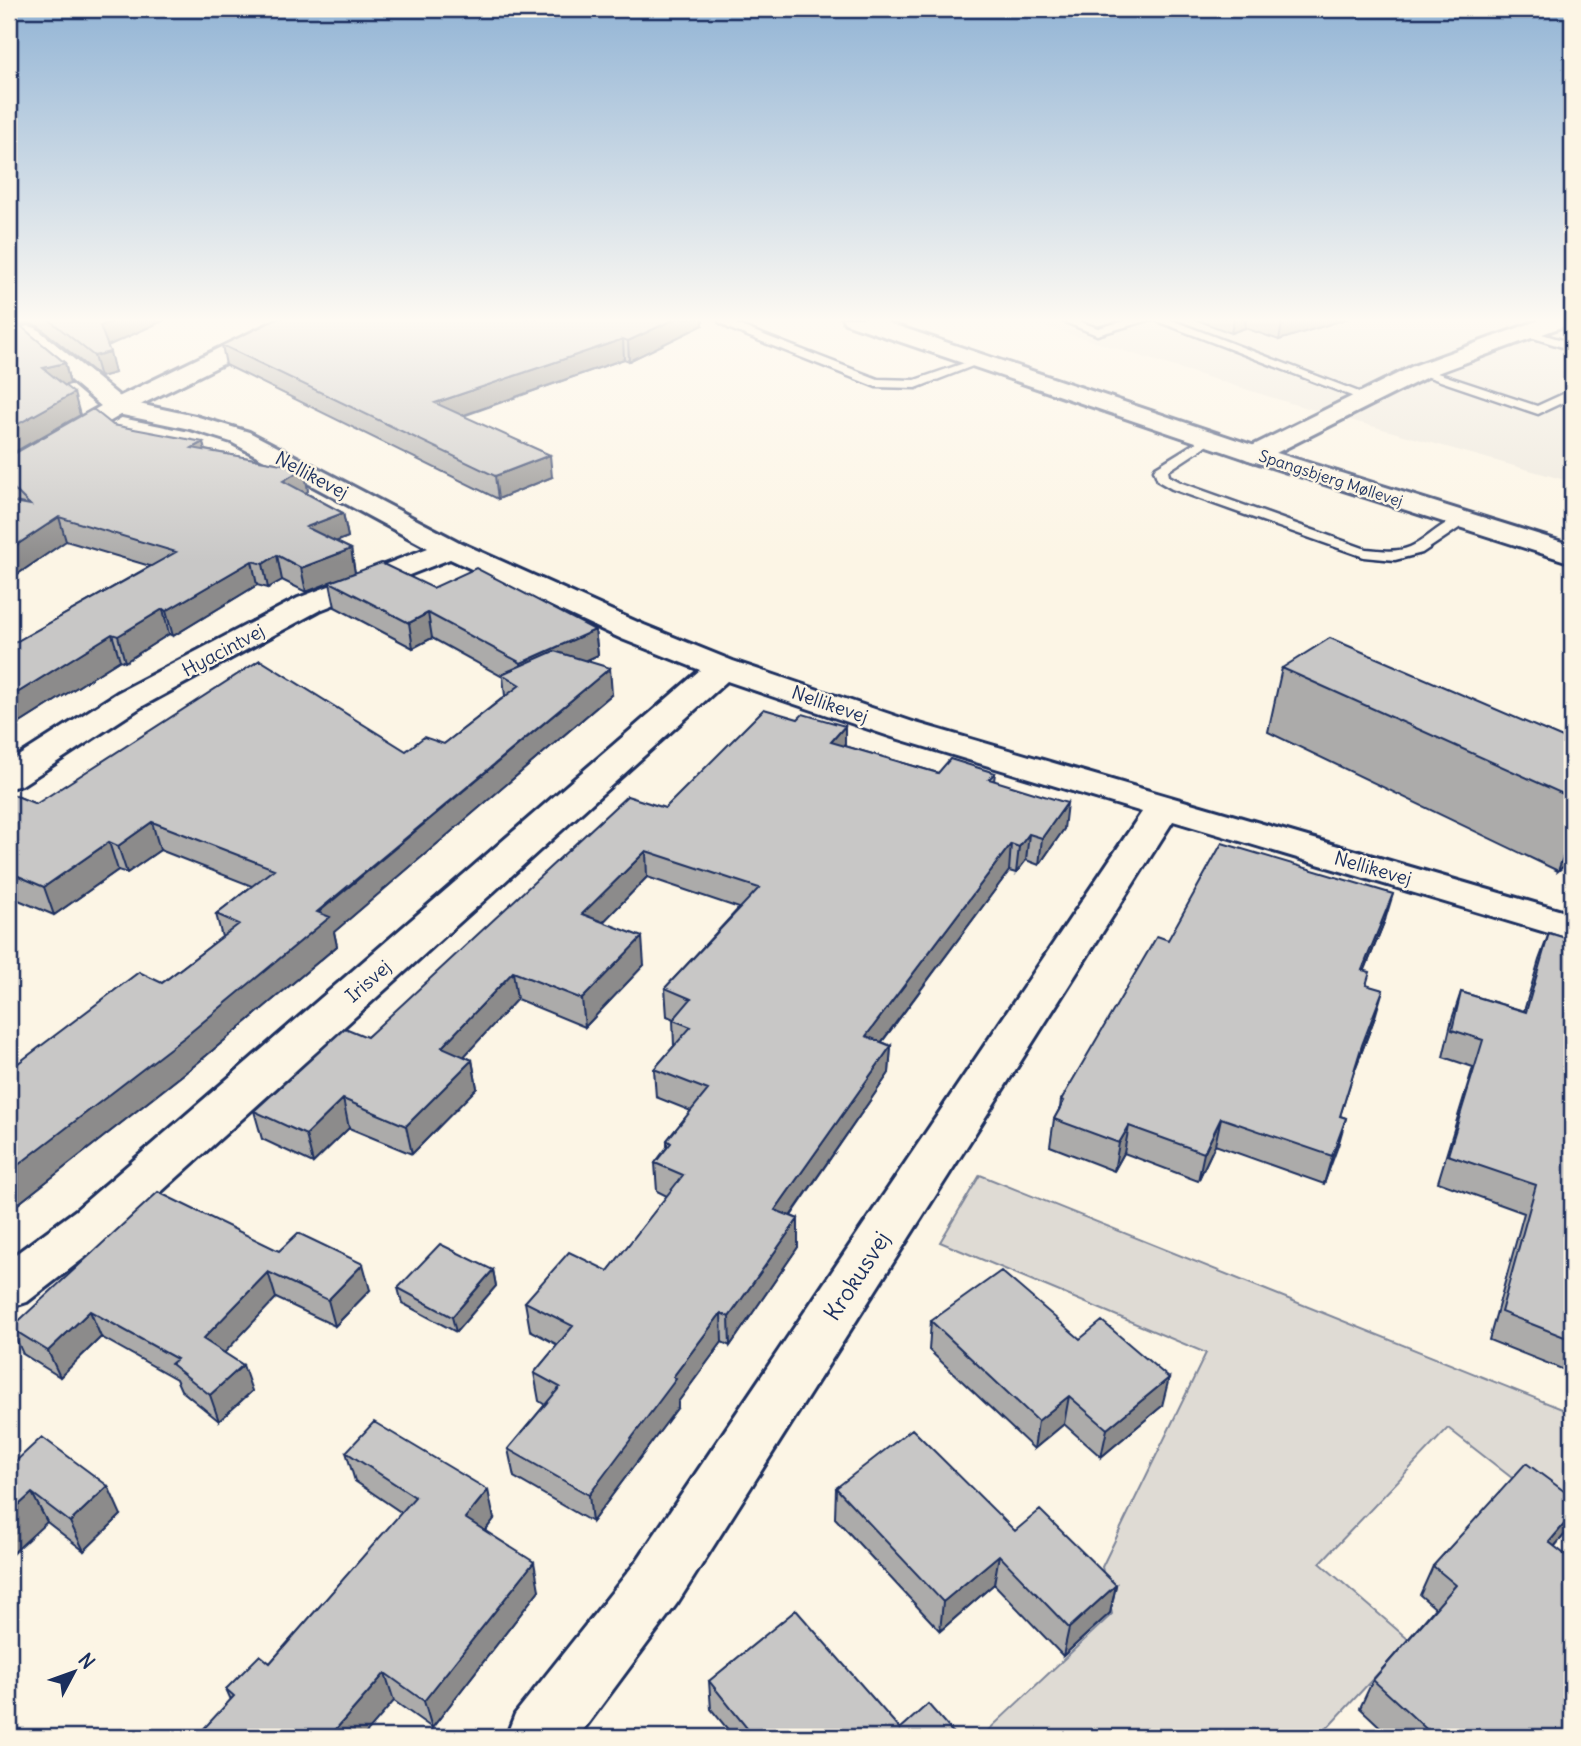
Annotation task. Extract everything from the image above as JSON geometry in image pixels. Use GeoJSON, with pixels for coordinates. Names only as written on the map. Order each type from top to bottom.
{"type":"FeatureCollection","features":[{"type":"Feature","properties":{"kind":"street"},"geometry":{"type":"LineString","coordinates":[[108,399],[117,407]]}},
{"type":"Feature","properties":{"kind":"street"},"geometry":{"type":"LineString","coordinates":[[9,469],[132,399]]}},
{"type":"Feature","properties":{"kind":"street","name":"Spangsbjerg Møllevej"},"geometry":{"type":"LineString","coordinates":[[1089,399],[1572,554]]}},
{"type":"Feature","properties":{"kind":"street"},"geometry":{"type":"LineString","coordinates":[[1255,454],[1361,399]]}},
{"type":"Feature","properties":{"kind":"street","name":"Nellikevej"},"geometry":{"type":"LineString","coordinates":[[117,407],[195,423],[240,437],[451,550],[633,632],[722,667],[904,730],[1572,927]]}},
{"type":"Feature","properties":{"kind":"street","name":"Hyacintvej"},"geometry":{"type":"LineString","coordinates":[[9,777],[129,700],[309,604],[451,550]]}},
{"type":"Feature","properties":{"kind":"street","name":"Irisvej"},"geometry":{"type":"LineString","coordinates":[[9,1287],[93,1224],[722,667]]}},
{"type":"Feature","properties":{"kind":"street","name":"Krokusvej"},"geometry":{"type":"LineString","coordinates":[[538,1737],[657,1582],[1164,807]]}},
{"type":"Feature","properties":{"kind":"lane"},"geometry":{"type":"LineString","coordinates":[[1506,399],[1538,410],[1560,399]]}},
{"type":"Feature","properties":{"kind":"lane"},"geometry":{"type":"LineString","coordinates":[[1208,439],[1161,470],[1163,478],[1177,486],[1364,552],[1395,556],[1417,550],[1464,520]]}},
{"type":"Feature","properties":{"kind":"shaded area"},"geometry":{"type":"Polygon","coordinates":[[[1279,399],[1572,399],[1572,482],[1279,399]]]}},
{"type":"Feature","properties":{"kind":"shaded area"},"geometry":{"type":"Polygon","coordinates":[[[980,1175],[1572,1413],[1572,1525],[1448,1428],[1320,1563],[1409,1640],[1319,1737],[981,1737],[1112,1614],[1102,1567],[1206,1353],[940,1242],[980,1175]]]}},
{"type":"Feature","properties":{"kind":"building"},"geometry":{"type":"Polygon","coordinates":[[[9,399],[62,399],[9,429],[9,399]]]}},
{"type":"Feature","properties":{"kind":"building"},"geometry":{"type":"Polygon","coordinates":[[[336,399],[445,399],[435,403],[550,455],[495,476],[336,399]]]}},
{"type":"Feature","properties":{"kind":"building"},"geometry":{"type":"Polygon","coordinates":[[[93,409],[113,425],[203,442],[192,448],[304,468],[283,481],[343,513],[306,527],[351,549],[301,568],[277,555],[263,564],[252,561],[166,611],[163,609],[118,636],[112,634],[9,698],[9,641],[14,643],[176,552],[59,517],[9,550],[9,501],[30,505],[9,484],[9,455],[93,409]]]}},
{"type":"Feature","properties":{"kind":"building"},"geometry":{"type":"Polygon","coordinates":[[[381,563],[433,588],[476,568],[595,630],[521,663],[428,613],[409,623],[330,582],[381,563]]]}},
{"type":"Feature","properties":{"kind":"building"},"geometry":{"type":"Polygon","coordinates":[[[1330,638],[1572,742],[1572,798],[1282,668],[1330,638]]]}},
{"type":"Feature","properties":{"kind":"building"},"geometry":{"type":"Polygon","coordinates":[[[554,651],[610,668],[317,912],[330,917],[186,1036],[9,1172],[9,1070],[139,972],[162,983],[239,924],[216,914],[274,869],[152,822],[118,846],[109,842],[44,887],[9,872],[9,793],[36,804],[260,660],[406,751],[424,737],[444,744],[520,685],[502,674],[554,651]]]}},
{"type":"Feature","properties":{"kind":"building"},"geometry":{"type":"Polygon","coordinates":[[[764,709],[798,719],[803,714],[845,726],[831,742],[938,773],[950,759],[995,773],[989,779],[1067,803],[1042,838],[1029,834],[1019,847],[1011,844],[866,1036],[891,1046],[775,1210],[798,1219],[729,1317],[721,1313],[673,1377],[676,1379],[589,1495],[508,1449],[560,1387],[534,1373],[573,1326],[525,1302],[569,1252],[608,1271],[683,1175],[655,1163],[671,1143],[667,1140],[708,1090],[654,1069],[691,1027],[673,1020],[691,999],[665,988],[759,888],[646,851],[582,914],[642,937],[582,999],[513,972],[442,1047],[472,1060],[406,1126],[343,1099],[306,1135],[254,1111],[345,1028],[367,1037],[627,796],[665,808],[764,709]]]}},
{"type":"Feature","properties":{"kind":"building"},"geometry":{"type":"Polygon","coordinates":[[[1222,843],[1393,894],[1362,970],[1370,972],[1366,985],[1383,990],[1362,1045],[1340,1116],[1346,1118],[1332,1156],[1221,1118],[1204,1153],[1129,1126],[1119,1143],[1054,1119],[1064,1101],[1061,1100],[1157,936],[1168,940],[1222,843]]]}},
{"type":"Feature","properties":{"kind":"building"},"geometry":{"type":"Polygon","coordinates":[[[1549,933],[1572,940],[1572,1340],[1501,1312],[1536,1185],[1448,1155],[1483,1040],[1452,1030],[1461,992],[1526,1012],[1549,933]]]}},
{"type":"Feature","properties":{"kind":"building"},"geometry":{"type":"Polygon","coordinates":[[[158,1192],[279,1251],[298,1233],[363,1264],[328,1300],[268,1272],[203,1339],[243,1365],[210,1395],[171,1364],[177,1359],[90,1311],[48,1351],[11,1328],[158,1192]]]}},
{"type":"Feature","properties":{"kind":"building"},"geometry":{"type":"Polygon","coordinates":[[[440,1244],[493,1270],[452,1317],[398,1288],[440,1244]]]}},
{"type":"Feature","properties":{"kind":"building"},"geometry":{"type":"Polygon","coordinates":[[[1001,1271],[1080,1339],[1102,1321],[1169,1378],[1107,1429],[1069,1396],[1038,1421],[931,1321],[1001,1271]]]}},
{"type":"Feature","properties":{"kind":"building"},"geometry":{"type":"Polygon","coordinates":[[[374,1422],[488,1490],[465,1518],[534,1562],[424,1701],[385,1673],[329,1737],[196,1737],[234,1696],[226,1689],[260,1655],[270,1663],[415,1497],[346,1452],[374,1422]]]}},
{"type":"Feature","properties":{"kind":"building"},"geometry":{"type":"Polygon","coordinates":[[[912,1429],[1015,1531],[1040,1510],[1116,1585],[1069,1628],[999,1555],[943,1602],[836,1488],[912,1429]]]}},
{"type":"Feature","properties":{"kind":"building"},"geometry":{"type":"Polygon","coordinates":[[[42,1437],[108,1486],[70,1522],[32,1493],[9,1514],[9,1457],[15,1462],[42,1437]]]}},
{"type":"Feature","properties":{"kind":"building"},"geometry":{"type":"Polygon","coordinates":[[[1526,1463],[1572,1497],[1572,1515],[1549,1542],[1572,1560],[1572,1727],[1564,1737],[1435,1737],[1373,1680],[1456,1585],[1433,1566],[1526,1463]]]}},
{"type":"Feature","properties":{"kind":"building"},"geometry":{"type":"Polygon","coordinates":[[[796,1610],[900,1729],[928,1704],[957,1737],[754,1737],[709,1681],[796,1610]]]}}]}
